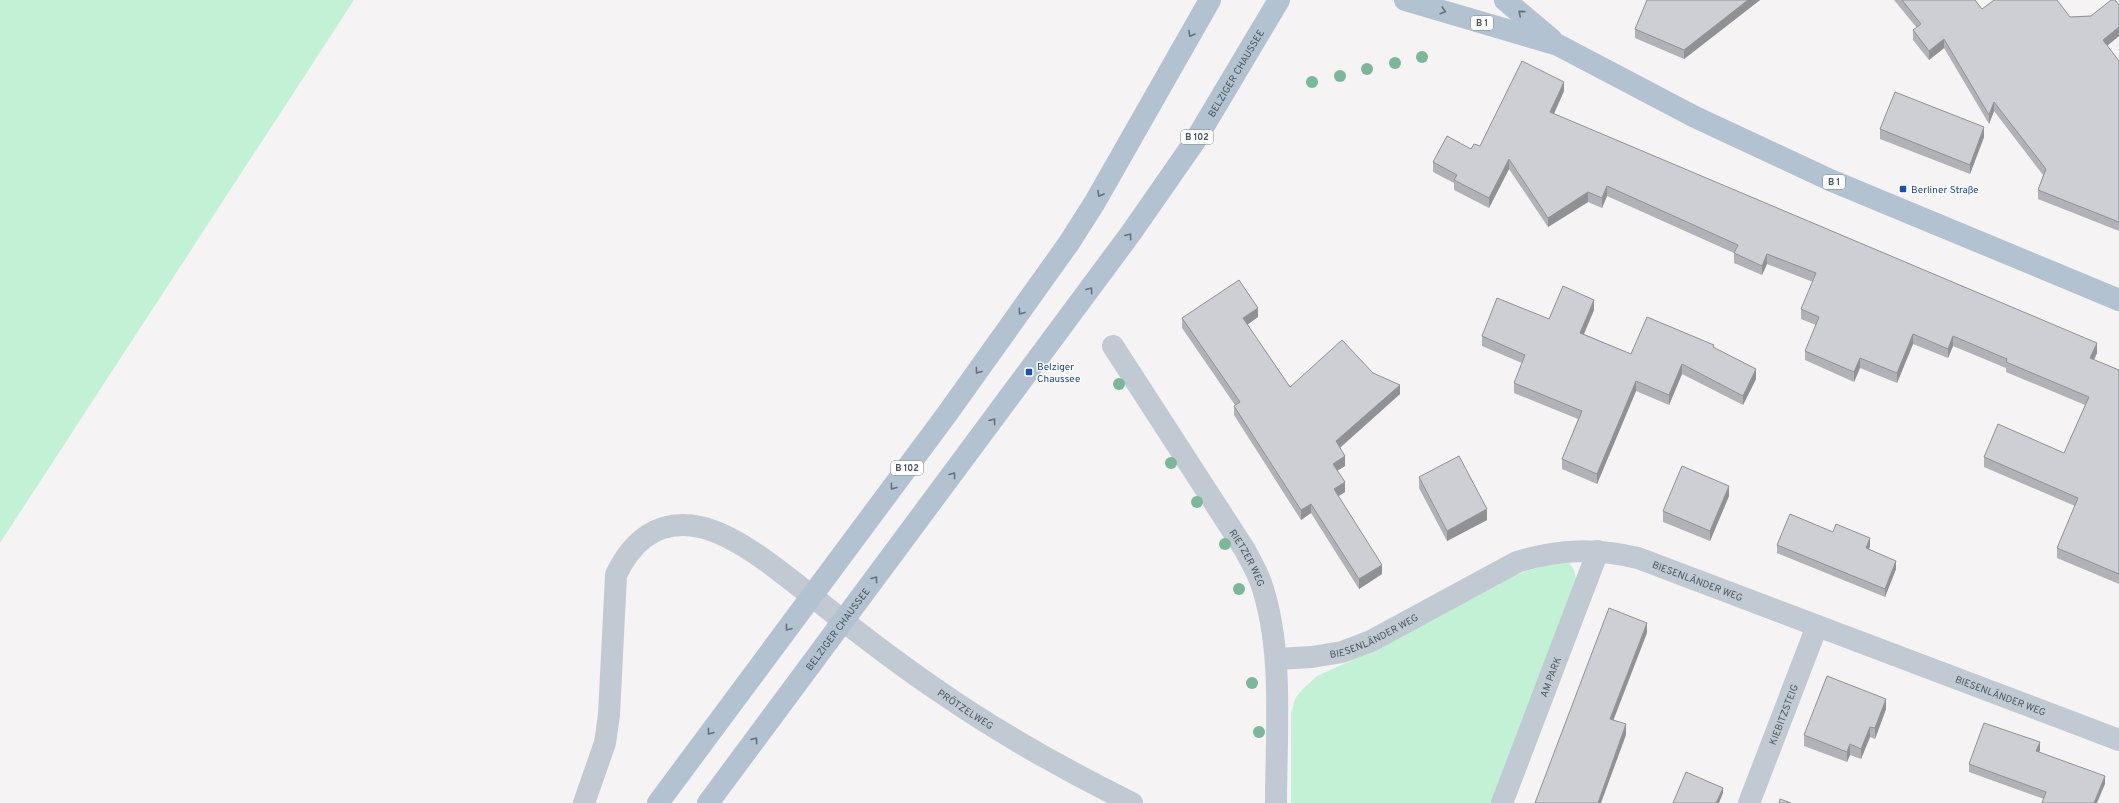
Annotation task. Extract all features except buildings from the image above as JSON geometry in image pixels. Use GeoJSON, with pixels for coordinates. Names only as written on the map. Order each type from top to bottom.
{"type":"FeatureCollection","features":[{"type":"Feature","properties":{"kind":"main road","name":"B 102"},"geometry":{"type":"LineString","coordinates":[[658,803],[947,414],[1069,243],[1095,202],[1210,0]]}},
{"type":"Feature","properties":{"kind":"main road","name":"BELZIGER CHAUSSEE"},"geometry":{"type":"LineString","coordinates":[[708,803],[1131,233],[1195,141],[1279,0]]}},
{"type":"Feature","properties":{"kind":"main road","name":"B 1"},"geometry":{"type":"LineString","coordinates":[[1405,0],[1558,45],[1694,117],[1830,180],[2119,300]]}},
{"type":"Feature","properties":{"kind":"main road","name":"B 1"},"geometry":{"type":"LineString","coordinates":[[1505,0],[1558,45]]}},
{"type":"Feature","properties":{"kind":"street","name":"RIETZER WEG"},"geometry":{"type":"LineString","coordinates":[[1113,346],[1245,550],[1261,582],[1270,618],[1276,658],[1276,803]]}},
{"type":"Feature","properties":{"kind":"street","name":"PRÖTZELWEG"},"geometry":{"type":"LineString","coordinates":[[584,803],[605,742],[609,715],[616,575],[624,556],[646,535],[667,528],[687,526],[700,527],[724,535],[763,559],[940,692],[1013,739],[1132,803]]}},
{"type":"Feature","properties":{"kind":"street","name":"BIESENLÄNDER WEG"},"geometry":{"type":"LineString","coordinates":[[1276,658],[1312,657],[1342,652],[1370,641],[1517,562],[1565,551],[1598,551],[1638,558],[2119,740]]}},
{"type":"Feature","properties":{"kind":"street","name":"AM PARK"},"geometry":{"type":"LineString","coordinates":[[1502,803],[1598,551]]}},
{"type":"Feature","properties":{"kind":"street","name":"KIEBITZSTEIG"},"geometry":{"type":"LineString","coordinates":[[1749,803],[1817,626]]}},
{"type":"Feature","properties":{"kind":"green space"},"geometry":{"type":"Polygon","coordinates":[[[0,0],[354,0],[0,543],[0,0]]]}},
{"type":"Feature","properties":{"kind":"green space"},"geometry":{"type":"Polygon","coordinates":[[[1569,562],[1574,570],[1576,579],[1492,803],[1291,803],[1291,713],[1296,697],[1317,676],[1379,648],[1518,574],[1543,566],[1569,562]]]}},
{"type":"Feature","properties":{"kind":"place","name":"Berliner Straße"},"geometry":{"type":"Point","coordinates":[1903,189]}},
{"type":"Feature","properties":{"kind":"place","name":"Belziger Chaussee"},"geometry":{"type":"Point","coordinates":[1029,372]}}]}
